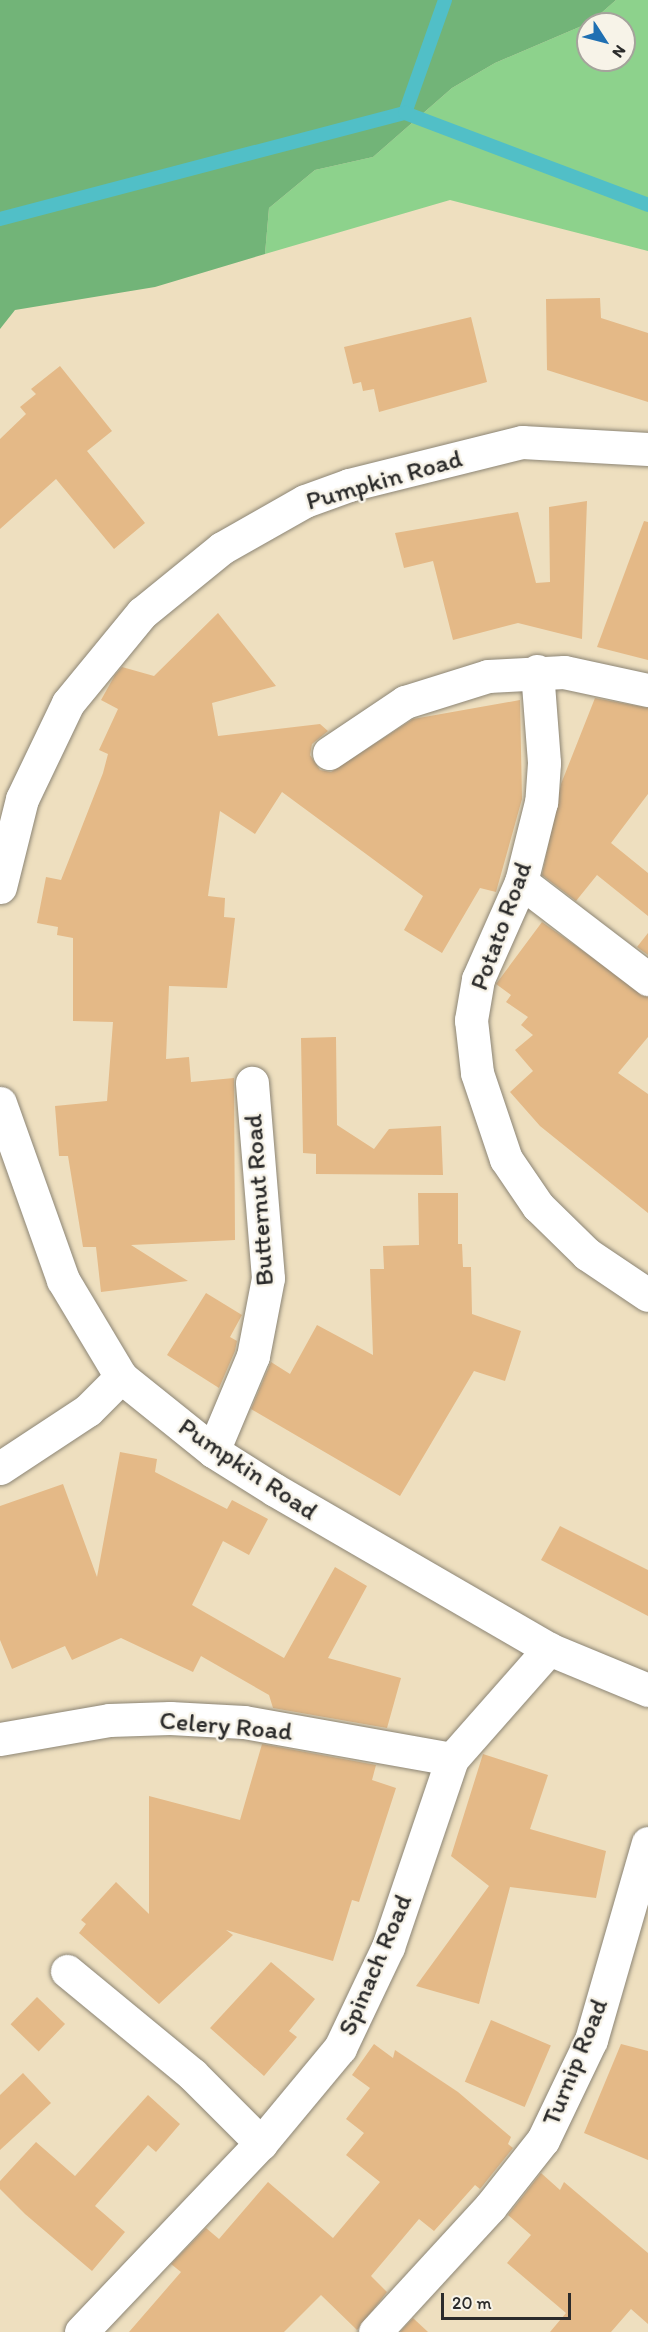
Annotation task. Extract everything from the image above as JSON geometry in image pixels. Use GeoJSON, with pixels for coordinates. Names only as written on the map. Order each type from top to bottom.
{"type":"FeatureCollection","features":[{"type":"Feature","properties":{"kind":"street","name":"Pumpkin Road"},"geometry":{"type":"LineString","coordinates":[[0,887],[22,799],[68,703],[142,613],[222,548],[305,501],[510,445],[548,440],[648,448]]}},
{"type":"Feature","properties":{"kind":"street"},"geometry":{"type":"LineString","coordinates":[[329,753],[405,702],[488,676],[537,671],[598,676],[648,690]]}},
{"type":"Feature","properties":{"kind":"street","name":"Potato Road"},"geometry":{"type":"LineString","coordinates":[[537,671],[544,763],[520,882],[478,979],[471,1020],[477,1073],[506,1159],[538,1206],[587,1254],[648,1295]]}},
{"type":"Feature","properties":{"kind":"street"},"geometry":{"type":"LineString","coordinates":[[520,882],[648,979]]}},
{"type":"Feature","properties":{"kind":"street","name":"Butternut Road"},"geometry":{"type":"LineString","coordinates":[[213,1451],[253,1356],[268,1278],[252,1083]]}},
{"type":"Feature","properties":{"kind":"street","name":"Pumpkin Road"},"geometry":{"type":"LineString","coordinates":[[0,1103],[63,1280],[121,1377],[213,1451],[549,1649],[648,1690]]}},
{"type":"Feature","properties":{"kind":"street"},"geometry":{"type":"LineString","coordinates":[[0,1468],[88,1410],[121,1377]]}},
{"type":"Feature","properties":{"kind":"street","name":"Spinach Road"},"geometry":{"type":"LineString","coordinates":[[81,2332],[261,2143],[340,2048],[362,2010],[452,1759],[549,1649]]}},
{"type":"Feature","properties":{"kind":"street","name":"Celery Road"},"geometry":{"type":"LineString","coordinates":[[0,1739],[109,1720],[170,1718],[244,1722],[452,1759]]}},
{"type":"Feature","properties":{"kind":"street","name":"Turnip Road"},"geometry":{"type":"LineString","coordinates":[[375,2332],[490,2207],[543,2140],[591,2040],[648,1843]]}},
{"type":"Feature","properties":{"kind":"street"},"geometry":{"type":"LineString","coordinates":[[67,1971],[192,2074],[261,2143]]}},
{"type":"Feature","properties":{"kind":"green space"},"geometry":{"type":"Polygon","coordinates":[[[0,0],[616,0],[602,12],[576,12],[576,28],[495,63],[452,88],[373,157],[315,170],[269,208],[265,254],[155,287],[15,310],[0,329],[0,0]]]}},
{"type":"Feature","properties":{"kind":"green space"},"geometry":{"type":"Polygon","coordinates":[[[616,0],[648,0],[648,251],[450,200],[265,254],[269,208],[315,170],[373,157],[452,88],[495,63],[576,28],[576,72],[636,72],[636,12],[602,12],[616,0]]]}},
{"type":"Feature","properties":{"kind":"building"},"geometry":{"type":"Polygon","coordinates":[[[600,298],[601,318],[648,333],[648,402],[547,370],[546,299],[600,298]]]}},
{"type":"Feature","properties":{"kind":"building"},"geometry":{"type":"Polygon","coordinates":[[[471,317],[487,382],[379,412],[374,389],[363,391],[361,382],[353,384],[344,347],[471,317]]]}},
{"type":"Feature","properties":{"kind":"building"},"geometry":{"type":"Polygon","coordinates":[[[60,366],[112,431],[87,451],[145,523],[114,549],[56,479],[0,529],[0,439],[26,414],[20,407],[36,394],[31,389],[60,366]]]}},
{"type":"Feature","properties":{"kind":"building"},"geometry":{"type":"Polygon","coordinates":[[[587,501],[582,639],[518,623],[453,640],[433,561],[404,568],[395,533],[518,512],[536,583],[550,582],[549,507],[587,501]]]}},
{"type":"Feature","properties":{"kind":"building"},"geometry":{"type":"Polygon","coordinates":[[[644,521],[648,522],[648,660],[597,647],[644,521]]]}},
{"type":"Feature","properties":{"kind":"building"},"geometry":{"type":"Polygon","coordinates":[[[218,613],[276,686],[212,703],[218,736],[320,724],[328,731],[312,744],[310,755],[320,770],[331,772],[413,719],[520,700],[522,799],[496,892],[480,888],[442,953],[404,930],[423,896],[282,792],[255,834],[220,811],[208,896],[225,898],[224,917],[235,918],[227,988],[169,986],[166,1059],[189,1057],[191,1082],[234,1078],[235,1240],[131,1245],[188,1281],[101,1292],[96,1247],[83,1247],[68,1156],[59,1156],[55,1106],[107,1101],[113,1022],[73,1021],[73,938],[57,935],[58,927],[37,923],[46,877],[61,880],[103,773],[108,754],[99,750],[118,709],[101,700],[115,675],[122,667],[154,676],[218,613]]]}},
{"type":"Feature","properties":{"kind":"building"},"geometry":{"type":"Polygon","coordinates":[[[595,698],[648,708],[648,794],[611,843],[648,873],[648,916],[597,875],[576,901],[542,875],[561,784],[595,698]]]}},
{"type":"Feature","properties":{"kind":"building"},"geometry":{"type":"Polygon","coordinates":[[[542,922],[648,997],[648,1037],[618,1073],[648,1094],[648,1213],[540,1126],[510,1092],[533,1071],[515,1050],[533,1035],[521,1025],[528,1017],[506,1002],[511,995],[496,984],[542,922]]]}},
{"type":"Feature","properties":{"kind":"building"},"geometry":{"type":"Polygon","coordinates":[[[648,933],[648,955],[637,947],[648,933]]]}},
{"type":"Feature","properties":{"kind":"building"},"geometry":{"type":"Polygon","coordinates":[[[336,1037],[337,1125],[374,1149],[389,1129],[441,1126],[443,1175],[316,1174],[316,1154],[303,1153],[301,1038],[336,1037]]]}},
{"type":"Feature","properties":{"kind":"building"},"geometry":{"type":"Polygon","coordinates":[[[418,1193],[458,1193],[458,1244],[462,1244],[463,1267],[471,1267],[472,1314],[521,1331],[505,1381],[474,1371],[400,1496],[251,1409],[271,1362],[290,1374],[317,1325],[373,1355],[370,1269],[384,1269],[383,1246],[419,1245],[418,1193]]]}},
{"type":"Feature","properties":{"kind":"building"},"geometry":{"type":"Polygon","coordinates":[[[206,1293],[242,1315],[230,1337],[237,1341],[235,1351],[219,1388],[167,1355],[206,1293]]]}},
{"type":"Feature","properties":{"kind":"building"},"geometry":{"type":"Polygon","coordinates":[[[120,1452],[157,1459],[155,1472],[227,1509],[232,1500],[268,1519],[249,1555],[223,1541],[192,1605],[284,1658],[335,1567],[367,1586],[328,1658],[401,1678],[387,1728],[273,1708],[269,1695],[201,1656],[193,1672],[121,1638],[72,1660],[65,1646],[12,1669],[0,1640],[0,1506],[63,1484],[97,1577],[120,1452]]]}},
{"type":"Feature","properties":{"kind":"building"},"geometry":{"type":"Polygon","coordinates":[[[560,1526],[648,1570],[648,1616],[541,1560],[560,1526]]]}},
{"type":"Feature","properties":{"kind":"building"},"geometry":{"type":"Polygon","coordinates":[[[262,1744],[376,1765],[372,1780],[396,1788],[359,1902],[352,1900],[333,1961],[226,1930],[233,1935],[159,2004],[79,1933],[86,1924],[81,1920],[116,1882],[149,1914],[149,1796],[240,1820],[262,1744]]]}},
{"type":"Feature","properties":{"kind":"building"},"geometry":{"type":"Polygon","coordinates":[[[483,1754],[548,1775],[530,1829],[606,1851],[596,1898],[510,1887],[479,2004],[416,1986],[489,1886],[451,1856],[483,1754]]]}},
{"type":"Feature","properties":{"kind":"building"},"geometry":{"type":"Polygon","coordinates":[[[271,1962],[315,1999],[289,2031],[297,2037],[264,2076],[210,2028],[271,1962]]]}},
{"type":"Feature","properties":{"kind":"building"},"geometry":{"type":"Polygon","coordinates":[[[37,1997],[65,2024],[39,2051],[11,2024],[37,1997]]]}},
{"type":"Feature","properties":{"kind":"building"},"geometry":{"type":"Polygon","coordinates":[[[491,2020],[551,2045],[525,2107],[465,2082],[491,2020]]]}},
{"type":"Feature","properties":{"kind":"building"},"geometry":{"type":"Polygon","coordinates":[[[374,2044],[393,2058],[395,2050],[458,2092],[511,2137],[508,2144],[513,2148],[480,2189],[475,2185],[434,2231],[419,2219],[371,2276],[387,2292],[357,2330],[321,2295],[284,2332],[129,2332],[181,2272],[171,2264],[206,2228],[219,2239],[268,2182],[333,2238],[380,2182],[346,2155],[364,2133],[346,2119],[370,2088],[352,2075],[374,2044]]]}},
{"type":"Feature","properties":{"kind":"building"},"geometry":{"type":"Polygon","coordinates":[[[621,2044],[648,2051],[648,2160],[584,2133],[621,2044]]]}},
{"type":"Feature","properties":{"kind":"building"},"geometry":{"type":"Polygon","coordinates":[[[23,2073],[51,2103],[0,2150],[0,2095],[23,2073]]]}},
{"type":"Feature","properties":{"kind":"building"},"geometry":{"type":"Polygon","coordinates":[[[148,2095],[180,2124],[156,2152],[148,2145],[95,2206],[125,2232],[92,2271],[25,2214],[0,2189],[0,2181],[36,2142],[75,2176],[148,2095]]]}},
{"type":"Feature","properties":{"kind":"building"},"geometry":{"type":"Polygon","coordinates":[[[541,2173],[560,2190],[564,2182],[648,2253],[648,2324],[631,2309],[611,2332],[550,2332],[566,2313],[507,2263],[531,2235],[508,2215],[541,2173]]]}},
{"type":"Feature","properties":{"kind":"building"},"geometry":{"type":"Polygon","coordinates":[[[413,2318],[428,2332],[400,2332],[413,2318]]]}},
{"type":"Feature","properties":{"kind":"waterway"},"geometry":{"type":"LineString","coordinates":[[405,113],[445,0]]}},
{"type":"Feature","properties":{"kind":"waterway"},"geometry":{"type":"LineString","coordinates":[[0,219],[405,113],[648,205]]}}]}
